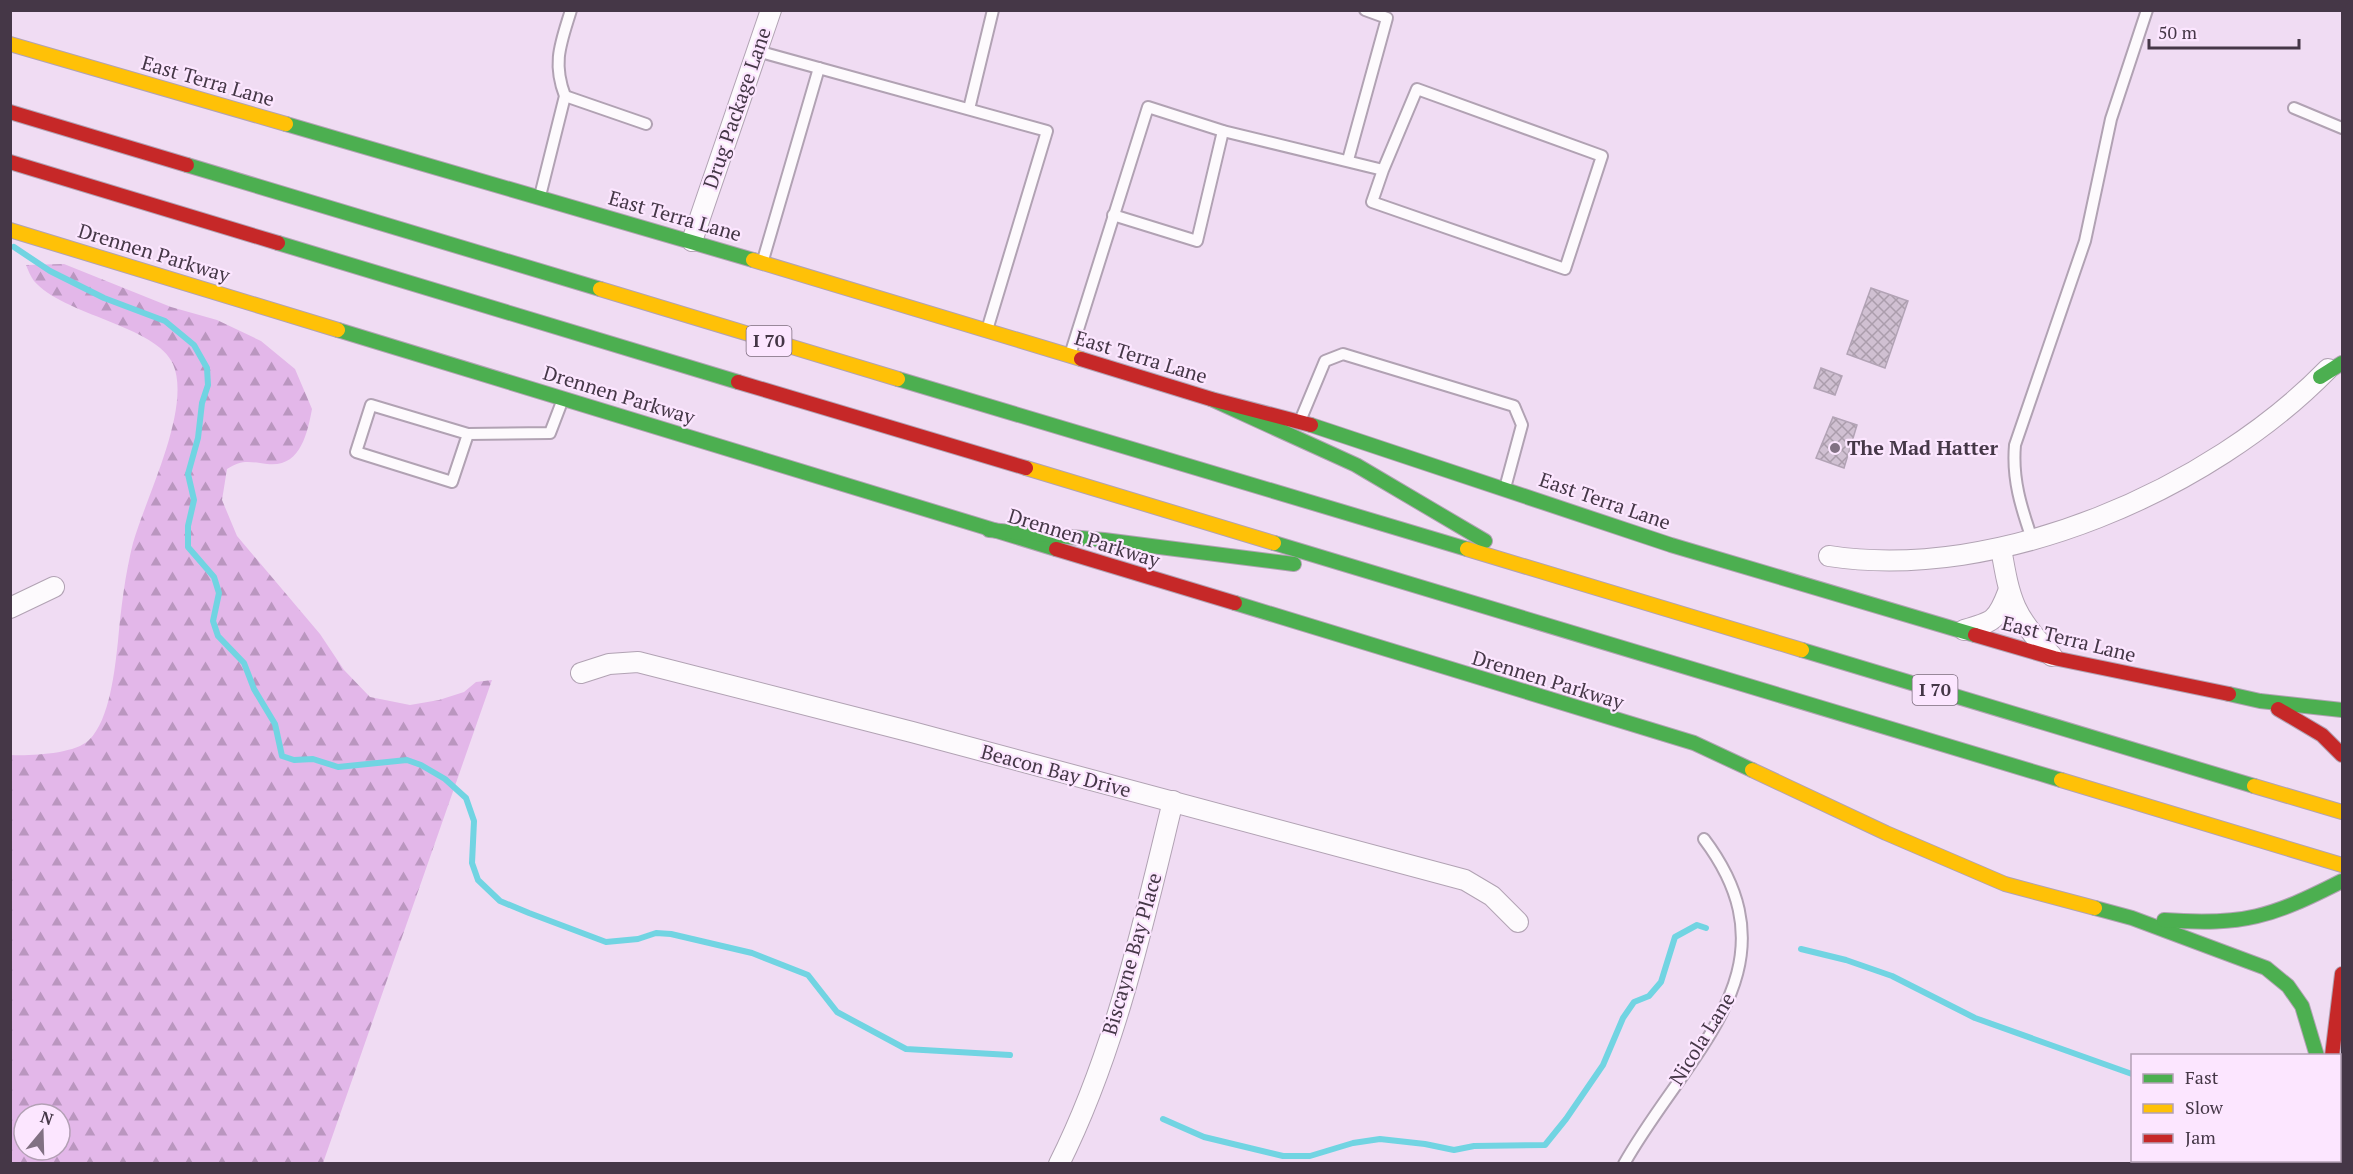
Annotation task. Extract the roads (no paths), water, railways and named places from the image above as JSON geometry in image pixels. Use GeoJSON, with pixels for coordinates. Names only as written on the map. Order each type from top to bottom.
{"type":"FeatureCollection","features":[{"type":"Feature","properties":{"kind":"main road","name":"East Terra Lane"},"geometry":{"type":"LineString","coordinates":[[10,44],[692,241],[1211,399],[1300,421],[1671,545],[2054,658],[2260,701]]}},
{"type":"Feature","properties":{"kind":"main road","name":"I 70"},"geometry":{"type":"LineString","coordinates":[[10,112],[2343,812]]}},
{"type":"Feature","properties":{"kind":"main road","name":"I 70"},"geometry":{"type":"LineString","coordinates":[[10,162],[2343,865]]}},
{"type":"Feature","properties":{"kind":"main road","name":"Drennen Parkway"},"geometry":{"type":"LineString","coordinates":[[10,230],[1694,743],[1886,833],[2005,884],[2132,918]]}},
{"type":"Feature","properties":{"kind":"main road"},"geometry":{"type":"LineString","coordinates":[[2320,377],[2343,363]]}},
{"type":"Feature","properties":{"kind":"main road"},"geometry":{"type":"LineString","coordinates":[[1211,399],[1356,465],[1528,566]]}},
{"type":"Feature","properties":{"kind":"main road"},"geometry":{"type":"LineString","coordinates":[[989,530],[1104,540],[1388,576]]}},
{"type":"Feature","properties":{"kind":"main road"},"geometry":{"type":"LineString","coordinates":[[2260,701],[2343,710]]}},
{"type":"Feature","properties":{"kind":"main road"},"geometry":{"type":"LineString","coordinates":[[2260,701],[2294,716],[2322,735],[2343,755]]}},
{"type":"Feature","properties":{"kind":"main road"},"geometry":{"type":"LineString","coordinates":[[2132,918],[2195,922],[2248,920],[2309,898],[2343,881]]}},
{"type":"Feature","properties":{"kind":"main road"},"geometry":{"type":"LineString","coordinates":[[2132,918],[2245,959],[2282,979],[2304,1009],[2316,1054]]}},
{"type":"Feature","properties":{"kind":"main road"},"geometry":{"type":"LineString","coordinates":[[2332,1054],[2343,974]]}},
{"type":"Feature","properties":{"kind":"street","name":"Drug Package Lane"},"geometry":{"type":"LineString","coordinates":[[692,241],[771,10]]}},
{"type":"Feature","properties":{"kind":"street"},"geometry":{"type":"LineString","coordinates":[[1829,556],[1856,560],[1887,560],[2001,548],[2134,502],[2183,478],[2279,414],[2343,354]]}},
{"type":"Feature","properties":{"kind":"street"},"geometry":{"type":"LineString","coordinates":[[2001,548],[2008,592],[2026,629],[2054,658]]}},
{"type":"Feature","properties":{"kind":"street"},"geometry":{"type":"LineString","coordinates":[[10,608],[54,586]]}},
{"type":"Feature","properties":{"kind":"street"},"geometry":{"type":"LineString","coordinates":[[1962,631],[1989,623],[2000,614],[2008,592]]}},
{"type":"Feature","properties":{"kind":"street","name":"Beacon Bay Drive"},"geometry":{"type":"LineString","coordinates":[[580,673],[609,663],[638,662],[1173,801],[1466,880],[1492,896],[1518,922]]}},
{"type":"Feature","properties":{"kind":"street","name":"Biscayne Bay Place"},"geometry":{"type":"LineString","coordinates":[[1059,1164],[1115,1023],[1133,966],[1173,801]]}},
{"type":"Feature","properties":{"kind":"lane"},"geometry":{"type":"LineString","coordinates":[[540,197],[565,96],[560,82],[557,56],[571,10]]}},
{"type":"Feature","properties":{"kind":"lane"},"geometry":{"type":"LineString","coordinates":[[969,109],[993,10]]}},
{"type":"Feature","properties":{"kind":"lane"},"geometry":{"type":"LineString","coordinates":[[1348,160],[1387,18],[1365,10]]}},
{"type":"Feature","properties":{"kind":"lane"},"geometry":{"type":"LineString","coordinates":[[2032,539],[2017,497],[2013,468],[2015,445],[2085,241],[2111,119],[2147,10]]}},
{"type":"Feature","properties":{"kind":"lane"},"geometry":{"type":"LineString","coordinates":[[757,51],[1047,131],[987,330]]}},
{"type":"Feature","properties":{"kind":"lane"},"geometry":{"type":"LineString","coordinates":[[762,262],[819,68]]}},
{"type":"Feature","properties":{"kind":"lane"},"geometry":{"type":"LineString","coordinates":[[1417,89],[1602,156],[1565,269],[1372,202],[1383,170],[1417,89]]}},
{"type":"Feature","properties":{"kind":"lane"},"geometry":{"type":"LineString","coordinates":[[565,96],[646,124]]}},
{"type":"Feature","properties":{"kind":"lane"},"geometry":{"type":"LineString","coordinates":[[1070,356],[1148,107],[1223,131],[1383,170]]}},
{"type":"Feature","properties":{"kind":"lane"},"geometry":{"type":"LineString","coordinates":[[2294,108],[2343,128]]}},
{"type":"Feature","properties":{"kind":"lane"},"geometry":{"type":"LineString","coordinates":[[1113,215],[1197,241],[1223,131]]}},
{"type":"Feature","properties":{"kind":"lane"},"geometry":{"type":"LineString","coordinates":[[1300,421],[1325,360],[1342,354],[1514,406],[1522,425],[1505,488]]}},
{"type":"Feature","properties":{"kind":"lane"},"geometry":{"type":"LineString","coordinates":[[468,434],[452,482],[357,452],[371,405],[468,434],[550,433],[564,399]]}},
{"type":"Feature","properties":{"kind":"lane","name":"Nicola Lane"},"geometry":{"type":"LineString","coordinates":[[1624,1164],[1640,1135],[1709,1036],[1736,985],[1742,949],[1736,895],[1722,863],[1704,839]]}},
{"type":"Feature","properties":{"kind":"waterway"},"geometry":{"type":"LineString","coordinates":[[14,247],[50,271],[104,298],[165,321],[194,345],[207,368],[208,385],[202,403],[198,438],[188,474],[194,500],[188,526],[188,547],[214,577],[219,593],[213,621],[218,636],[244,663],[254,689],[275,724],[282,756],[294,760],[313,759],[338,767],[407,760],[445,779],[466,798],[474,821],[472,863],[478,880],[500,901],[529,913],[606,942],[638,939],[656,933],[671,934],[752,953],[808,975],[837,1012],[906,1049],[1010,1055]]}},
{"type":"Feature","properties":{"kind":"waterway"},"geometry":{"type":"LineString","coordinates":[[1163,1119],[1204,1137],[1283,1156],[1310,1156],[1353,1143],[1380,1139],[1454,1150],[1474,1146],[1545,1145],[1603,1065],[1623,1018],[1634,1002],[1649,996],[1661,982],[1675,937],[1697,925],[1706,928]]}},
{"type":"Feature","properties":{"kind":"waterway"},"geometry":{"type":"LineString","coordinates":[[1801,949],[1846,960],[1892,976],[1975,1018],[2131,1074]]}},
{"type":"Feature","properties":{"kind":"place","name":"The Mad Hatter"},"geometry":{"type":"Point","coordinates":[1835,448]}}]}
